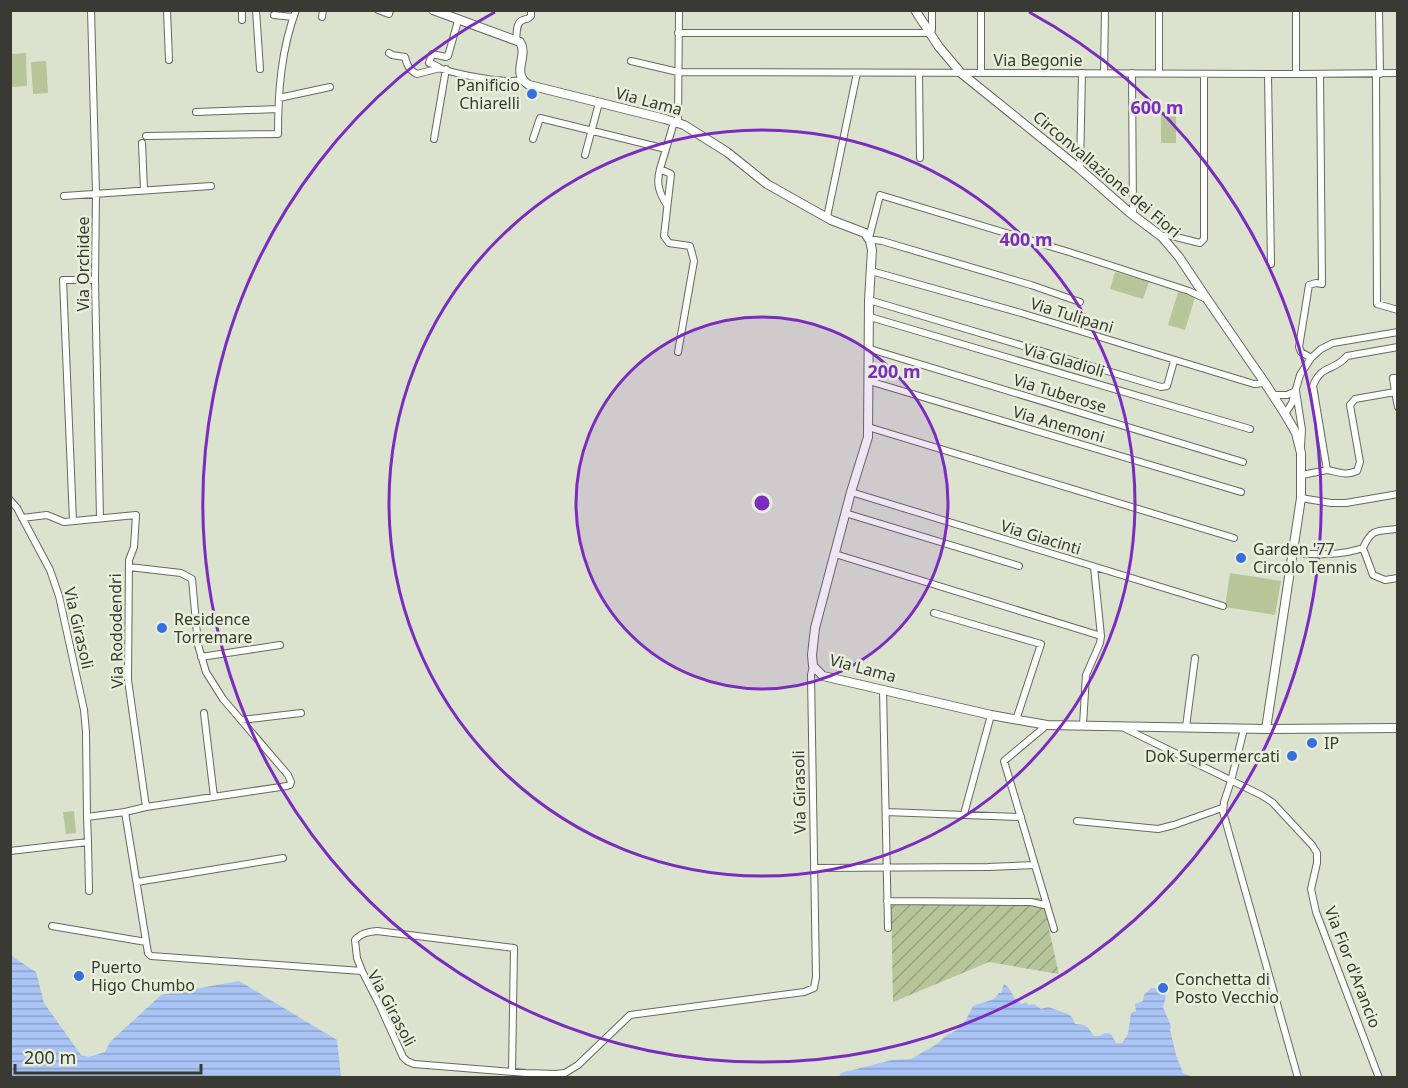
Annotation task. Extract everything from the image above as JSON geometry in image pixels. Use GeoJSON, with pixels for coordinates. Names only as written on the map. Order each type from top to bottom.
{"type":"FeatureCollection","features":[{"type":"Feature","properties":{"kind":"street","name":"Via Orchidee"},"geometry":{"type":"LineString","coordinates":[[91,10],[100,518]]}},
{"type":"Feature","properties":{"kind":"street"},"geometry":{"type":"LineString","coordinates":[[167,10],[169,60]]}},
{"type":"Feature","properties":{"kind":"street"},"geometry":{"type":"LineString","coordinates":[[242,10],[242,20]]}},
{"type":"Feature","properties":{"kind":"street"},"geometry":{"type":"LineString","coordinates":[[256,10],[260,69]]}},
{"type":"Feature","properties":{"kind":"street"},"geometry":{"type":"LineString","coordinates":[[378,10],[389,14],[390,10]]}},
{"type":"Feature","properties":{"kind":"street"},"geometry":{"type":"LineString","coordinates":[[433,10],[458,21],[516,40],[524,50],[520,69],[523,80],[514,82],[480,77],[429,63],[432,54],[448,56],[458,21]]}},
{"type":"Feature","properties":{"kind":"street"},"geometry":{"type":"LineString","coordinates":[[516,40],[518,23],[528,19],[531,16],[531,10]]}},
{"type":"Feature","properties":{"kind":"street"},"geometry":{"type":"LineString","coordinates":[[667,205],[659,192],[658,178],[676,122],[678,10]]}},
{"type":"Feature","properties":{"kind":"street","name":"Circonvallazione dei Fiori"},"geometry":{"type":"LineString","coordinates":[[915,10],[939,47],[962,73],[1162,237],[1179,256],[1265,382],[1296,433],[1301,453],[1301,498],[1266,729]]}},
{"type":"Feature","properties":{"kind":"street"},"geometry":{"type":"LineString","coordinates":[[678,33],[930,33],[932,10]]}},
{"type":"Feature","properties":{"kind":"street"},"geometry":{"type":"LineString","coordinates":[[981,10],[981,73]]}},
{"type":"Feature","properties":{"kind":"street"},"geometry":{"type":"LineString","coordinates":[[1104,73],[1105,10]]}},
{"type":"Feature","properties":{"kind":"street"},"geometry":{"type":"LineString","coordinates":[[1159,10],[1159,73]]}},
{"type":"Feature","properties":{"kind":"street"},"geometry":{"type":"LineString","coordinates":[[1296,10],[1296,74]]}},
{"type":"Feature","properties":{"kind":"street"},"geometry":{"type":"LineString","coordinates":[[1379,10],[1377,304],[1398,310]]}},
{"type":"Feature","properties":{"kind":"street"},"geometry":{"type":"LineString","coordinates":[[144,190],[144,140],[278,134],[280,73],[288,33],[295,14],[274,15]]}},
{"type":"Feature","properties":{"kind":"street"},"geometry":{"type":"LineString","coordinates":[[389,53],[405,57],[406,64],[417,74],[443,68]]}},
{"type":"Feature","properties":{"kind":"street","name":"Via Begonie"},"geometry":{"type":"LineString","coordinates":[[631,61],[678,72],[1398,73]]}},
{"type":"Feature","properties":{"kind":"street"},"geometry":{"type":"LineString","coordinates":[[434,139],[443,68]]}},
{"type":"Feature","properties":{"kind":"street"},"geometry":{"type":"LineString","coordinates":[[827,217],[857,73]]}},
{"type":"Feature","properties":{"kind":"street"},"geometry":{"type":"LineString","coordinates":[[920,73],[920,158]]}},
{"type":"Feature","properties":{"kind":"street"},"geometry":{"type":"LineString","coordinates":[[1080,169],[1082,73]]}},
{"type":"Feature","properties":{"kind":"street"},"geometry":{"type":"LineString","coordinates":[[1132,73],[1133,215]]}},
{"type":"Feature","properties":{"kind":"street"},"geometry":{"type":"LineString","coordinates":[[1162,237],[1168,235],[1200,243],[1204,239],[1204,74]]}},
{"type":"Feature","properties":{"kind":"street"},"geometry":{"type":"LineString","coordinates":[[1269,74],[1271,264]]}},
{"type":"Feature","properties":{"kind":"street"},"geometry":{"type":"LineString","coordinates":[[1311,358],[1301,352],[1299,347],[1309,285],[1322,284],[1320,74]]}},
{"type":"Feature","properties":{"kind":"street","name":"Via Lama"},"geometry":{"type":"LineString","coordinates":[[523,80],[529,85],[676,122],[727,152],[767,184],[827,217],[865,233],[869,240],[872,250],[869,300],[868,437],[850,492],[815,628],[813,666],[823,676],[990,715],[1047,725],[1266,729]]}},
{"type":"Feature","properties":{"kind":"street"},"geometry":{"type":"LineString","coordinates":[[279,98],[330,87]]}},
{"type":"Feature","properties":{"kind":"street"},"geometry":{"type":"LineString","coordinates":[[585,155],[598,103]]}},
{"type":"Feature","properties":{"kind":"street"},"geometry":{"type":"LineString","coordinates":[[196,112],[278,110]]}},
{"type":"Feature","properties":{"kind":"street"},"geometry":{"type":"LineString","coordinates":[[533,139],[540,118],[666,149]]}},
{"type":"Feature","properties":{"kind":"street"},"geometry":{"type":"LineString","coordinates":[[660,169],[671,174],[664,236],[669,243],[690,246],[694,261],[678,352]]}},
{"type":"Feature","properties":{"kind":"street"},"geometry":{"type":"LineString","coordinates":[[64,196],[211,186]]}},
{"type":"Feature","properties":{"kind":"street"},"geometry":{"type":"LineString","coordinates":[[869,240],[880,195],[1069,252],[1207,299]]}},
{"type":"Feature","properties":{"kind":"street","name":"Via Lama"},"geometry":{"type":"LineString","coordinates":[[869,240],[882,241],[1031,285],[1080,302]]}},
{"type":"Feature","properties":{"kind":"street","name":"Via Tulipani"},"geometry":{"type":"LineString","coordinates":[[871,271],[1021,313],[1254,384],[1265,382]]}},
{"type":"Feature","properties":{"kind":"street"},"geometry":{"type":"LineString","coordinates":[[73,521],[63,280],[95,280]]}},
{"type":"Feature","properties":{"kind":"street"},"geometry":{"type":"LineString","coordinates":[[869,300],[1161,387],[1167,386],[1174,361]]}},
{"type":"Feature","properties":{"kind":"street","name":"Via Gladioli"},"geometry":{"type":"LineString","coordinates":[[870,317],[1250,429]]}},
{"type":"Feature","properties":{"kind":"street"},"geometry":{"type":"LineString","coordinates":[[1285,414],[1293,403],[1300,375],[1311,358],[1321,349],[1333,343],[1398,332]]}},
{"type":"Feature","properties":{"kind":"street"},"geometry":{"type":"LineString","coordinates":[[1327,470],[1313,386],[1316,377],[1342,362],[1347,356],[1398,347]]}},
{"type":"Feature","properties":{"kind":"street","name":"Via Tuberose"},"geometry":{"type":"LineString","coordinates":[[870,349],[1243,462]]}},
{"type":"Feature","properties":{"kind":"street"},"geometry":{"type":"LineString","coordinates":[[1398,378],[1393,378],[1398,407]]}},
{"type":"Feature","properties":{"kind":"street","name":"Via Anemoni"},"geometry":{"type":"LineString","coordinates":[[869,381],[1241,492]]}},
{"type":"Feature","properties":{"kind":"street"},"geometry":{"type":"LineString","coordinates":[[1273,395],[1287,395],[1296,390]]}},
{"type":"Feature","properties":{"kind":"street"},"geometry":{"type":"LineString","coordinates":[[1296,390],[1302,430],[1301,453]]}},
{"type":"Feature","properties":{"kind":"street"},"geometry":{"type":"LineString","coordinates":[[1302,475],[1327,470],[1342,474],[1357,471],[1360,462],[1350,405],[1355,399],[1395,392]]}},
{"type":"Feature","properties":{"kind":"street"},"geometry":{"type":"LineString","coordinates":[[868,427],[1234,538]]}},
{"type":"Feature","properties":{"kind":"street","name":"Via Giacinti"},"geometry":{"type":"LineString","coordinates":[[850,492],[1223,606]]}},
{"type":"Feature","properties":{"kind":"street"},"geometry":{"type":"LineString","coordinates":[[1301,498],[1346,503],[1398,494]]}},
{"type":"Feature","properties":{"kind":"street","name":"Via Girasoli"},"geometry":{"type":"LineString","coordinates":[[10,500],[50,570],[59,596],[84,710],[89,891]]}},
{"type":"Feature","properties":{"kind":"street"},"geometry":{"type":"LineString","coordinates":[[845,513],[1019,566]]}},
{"type":"Feature","properties":{"kind":"street","name":"Via Rododendri"},"geometry":{"type":"LineString","coordinates":[[22,518],[47,515],[64,522],[136,514],[134,547],[129,560],[128,680],[146,807]]}},
{"type":"Feature","properties":{"kind":"street"},"geometry":{"type":"LineString","coordinates":[[1292,552],[1322,554],[1355,551],[1363,548],[1369,535],[1375,531],[1398,529]]}},
{"type":"Feature","properties":{"kind":"street"},"geometry":{"type":"LineString","coordinates":[[1363,548],[1373,575],[1385,580],[1398,578]]}},
{"type":"Feature","properties":{"kind":"street"},"geometry":{"type":"LineString","coordinates":[[834,554],[1101,636]]}},
{"type":"Feature","properties":{"kind":"street"},"geometry":{"type":"LineString","coordinates":[[87,817],[287,786],[291,782],[288,775],[215,688],[206,672],[198,645],[192,579],[181,573],[129,567]]}},
{"type":"Feature","properties":{"kind":"street"},"geometry":{"type":"LineString","coordinates":[[1083,725],[1086,675],[1101,636],[1094,567]]}},
{"type":"Feature","properties":{"kind":"street"},"geometry":{"type":"LineString","coordinates":[[934,613],[1041,644],[1016,720]]}},
{"type":"Feature","properties":{"kind":"street"},"geometry":{"type":"LineString","coordinates":[[201,657],[280,645]]}},
{"type":"Feature","properties":{"kind":"street"},"geometry":{"type":"LineString","coordinates":[[1186,728],[1196,658]]}},
{"type":"Feature","properties":{"kind":"street","name":"Via Girasoli"},"geometry":{"type":"LineString","coordinates":[[146,942],[148,953],[151,956],[362,971],[407,1062],[512,1072],[565,1073],[578,1065],[630,1016],[804,992],[813,988],[816,977],[811,675],[813,666]]}},
{"type":"Feature","properties":{"kind":"street"},"geometry":{"type":"LineString","coordinates":[[883,690],[888,928]]}},
{"type":"Feature","properties":{"kind":"street"},"geometry":{"type":"LineString","coordinates":[[204,713],[214,797]]}},
{"type":"Feature","properties":{"kind":"street"},"geometry":{"type":"LineString","coordinates":[[241,720],[301,713]]}},
{"type":"Feature","properties":{"kind":"street"},"geometry":{"type":"LineString","coordinates":[[964,814],[990,715]]}},
{"type":"Feature","properties":{"kind":"street"},"geometry":{"type":"LineString","coordinates":[[1047,725],[1004,760],[1054,929]]}},
{"type":"Feature","properties":{"kind":"street","name":"Via Fior d'Arancio"},"geometry":{"type":"LineString","coordinates":[[1119,726],[1261,795],[1272,802],[1315,849],[1318,857],[1311,889],[1316,912],[1379,1077]]}},
{"type":"Feature","properties":{"kind":"street"},"geometry":{"type":"LineString","coordinates":[[1266,729],[1398,728]]}},
{"type":"Feature","properties":{"kind":"street"},"geometry":{"type":"LineString","coordinates":[[1245,729],[1222,808],[1298,1077]]}},
{"type":"Feature","properties":{"kind":"street"},"geometry":{"type":"LineString","coordinates":[[1077,821],[1158,829],[1222,808]]}},
{"type":"Feature","properties":{"kind":"street"},"geometry":{"type":"LineString","coordinates":[[52,926],[146,942],[125,812]]}},
{"type":"Feature","properties":{"kind":"street"},"geometry":{"type":"LineString","coordinates":[[886,812],[1021,817]]}},
{"type":"Feature","properties":{"kind":"street"},"geometry":{"type":"LineString","coordinates":[[10,852],[88,842]]}},
{"type":"Feature","properties":{"kind":"street"},"geometry":{"type":"LineString","coordinates":[[136,882],[283,858]]}},
{"type":"Feature","properties":{"kind":"street"},"geometry":{"type":"LineString","coordinates":[[814,868],[1035,865]]}},
{"type":"Feature","properties":{"kind":"street"},"geometry":{"type":"LineString","coordinates":[[887,901],[1047,904]]}},
{"type":"Feature","properties":{"kind":"street"},"geometry":{"type":"LineString","coordinates":[[362,971],[357,958],[355,940],[359,935],[367,932],[378,931],[513,948],[512,1072]]}},
{"type":"Feature","properties":{"kind":"green space"},"geometry":{"type":"Polygon","coordinates":[[[26,53],[27,86],[12,87],[11,54],[26,53]]]}},
{"type":"Feature","properties":{"kind":"green space"},"geometry":{"type":"Polygon","coordinates":[[[46,61],[48,93],[33,94],[31,62],[46,61]]]}},
{"type":"Feature","properties":{"kind":"green space"},"geometry":{"type":"Polygon","coordinates":[[[1161,112],[1176,112],[1176,143],[1161,143],[1161,112]]]}},
{"type":"Feature","properties":{"kind":"green space"},"geometry":{"type":"Polygon","coordinates":[[[1115,272],[1149,282],[1143,299],[1110,289],[1115,272]]]}},
{"type":"Feature","properties":{"kind":"green space"},"geometry":{"type":"Polygon","coordinates":[[[1178,292],[1195,297],[1185,330],[1168,325],[1178,292]]]}},
{"type":"Feature","properties":{"kind":"green space"},"geometry":{"type":"Polygon","coordinates":[[[1230,573],[1281,581],[1275,615],[1225,607],[1230,573]]]}},
{"type":"Feature","properties":{"kind":"green space"},"geometry":{"type":"Polygon","coordinates":[[[74,811],[76,833],[66,834],[63,812],[74,811]]]}},
{"type":"Feature","properties":{"kind":"green space"},"geometry":{"type":"Polygon","coordinates":[[[891,898],[1042,898],[1059,974],[989,962],[893,1002],[891,898]]]}},
{"type":"Feature","properties":{"kind":"water"},"geometry":{"type":"Polygon","coordinates":[[[10,955],[36,972],[44,1003],[81,1055],[89,1057],[105,1052],[110,1042],[161,995],[239,981],[337,1040],[341,1077],[11,1077],[10,955]]]}},
{"type":"Feature","properties":{"kind":"water"},"geometry":{"type":"Polygon","coordinates":[[[1004,984],[1022,1004],[1026,1002],[1041,1009],[1048,1007],[1068,1014],[1075,1024],[1085,1026],[1094,1036],[1111,1034],[1116,1043],[1122,1043],[1128,1034],[1131,1013],[1136,1011],[1135,1004],[1143,1001],[1144,995],[1151,988],[1160,990],[1166,996],[1163,1007],[1171,1026],[1176,1055],[1183,1073],[1193,1077],[839,1077],[841,1073],[892,1060],[911,1059],[957,1030],[966,1020],[973,1006],[994,999],[1001,993],[1004,984]]]}},
{"type":"Feature","properties":{"kind":"place","name":"Panificio Chiarelli"},"geometry":{"type":"Point","coordinates":[532,94]}},
{"type":"Feature","properties":{"kind":"place","name":"Garden '77 Circolo Tennis"},"geometry":{"type":"Point","coordinates":[1241,558]}},
{"type":"Feature","properties":{"kind":"place","name":"Residence Torremare"},"geometry":{"type":"Point","coordinates":[162,628]}},
{"type":"Feature","properties":{"kind":"place","name":"IP"},"geometry":{"type":"Point","coordinates":[1312,743]}},
{"type":"Feature","properties":{"kind":"place","name":"Dok Supermercati"},"geometry":{"type":"Point","coordinates":[1292,756]}},
{"type":"Feature","properties":{"kind":"place","name":"Puerto Higo Chumbo"},"geometry":{"type":"Point","coordinates":[79,976]}},
{"type":"Feature","properties":{"kind":"place","name":"Conchetta di Posto Vecchio"},"geometry":{"type":"Point","coordinates":[1163,988]}}]}
